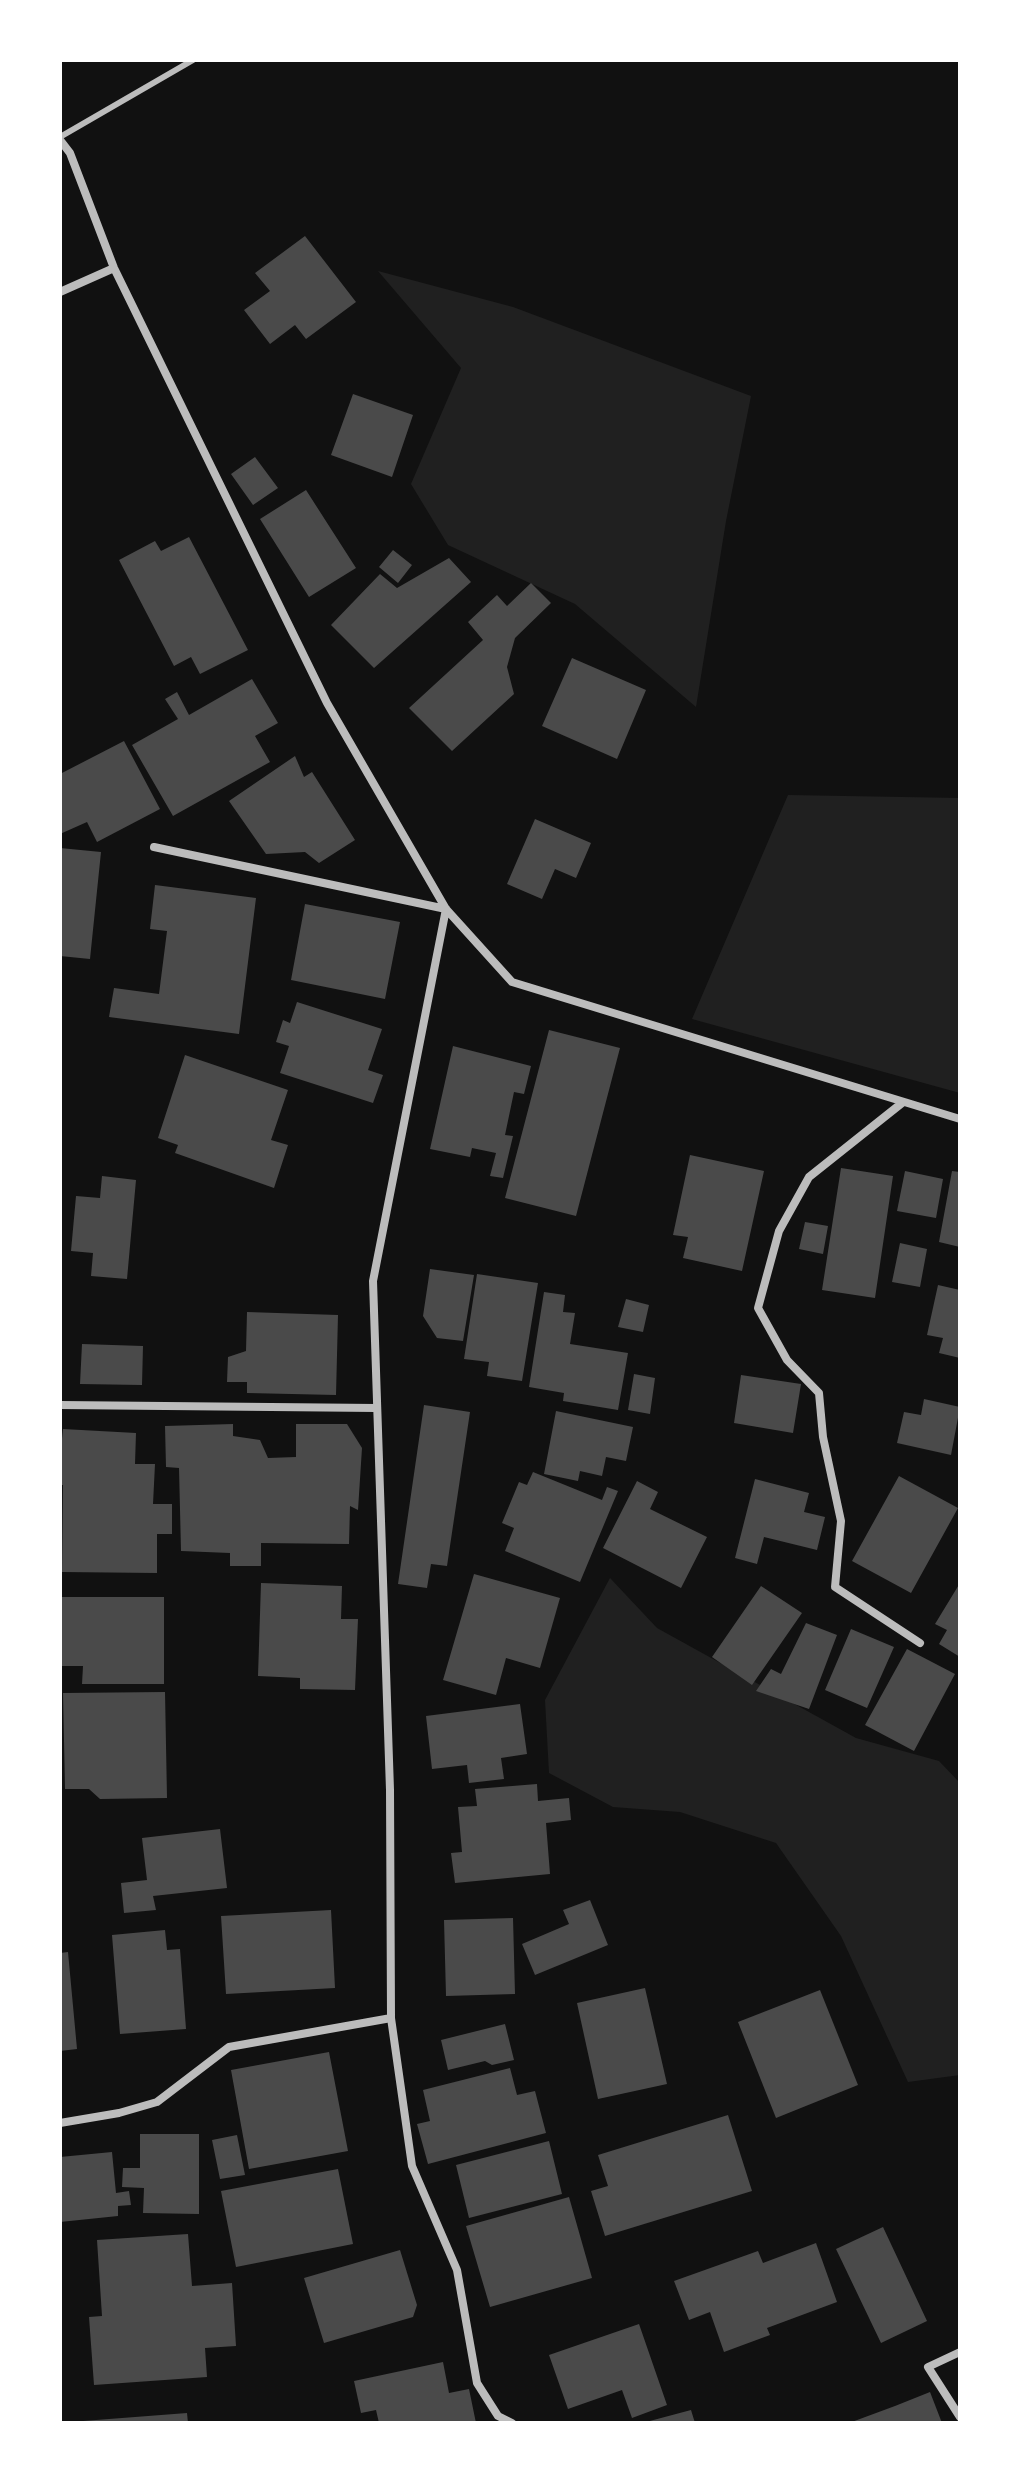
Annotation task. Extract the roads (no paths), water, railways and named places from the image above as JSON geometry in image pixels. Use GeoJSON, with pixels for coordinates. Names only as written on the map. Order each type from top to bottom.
{"type":"FeatureCollection","features":[{"type":"Feature","properties":{"kind":"street"},"geometry":{"type":"LineString","coordinates":[[60,138],[70,153],[114,268],[327,703],[446,909],[512,982],[960,1119]]}},
{"type":"Feature","properties":{"kind":"street"},"geometry":{"type":"LineString","coordinates":[[60,292],[114,268]]}},
{"type":"Feature","properties":{"kind":"street"},"geometry":{"type":"LineString","coordinates":[[154,847],[446,909]]}},
{"type":"Feature","properties":{"kind":"street"},"geometry":{"type":"LineString","coordinates":[[446,909],[373,1281],[390,1790],[391,2018],[412,2166],[457,2270],[477,2383],[498,2416],[512,2423]]}},
{"type":"Feature","properties":{"kind":"street"},"geometry":{"type":"LineString","coordinates":[[902,1103],[809,1177],[779,1231],[758,1308],[787,1360],[819,1393],[823,1437],[841,1521],[835,1587],[920,1643]]}},
{"type":"Feature","properties":{"kind":"street"},"geometry":{"type":"LineString","coordinates":[[60,1405],[376,1408]]}},
{"type":"Feature","properties":{"kind":"street"},"geometry":{"type":"LineString","coordinates":[[60,2123],[119,2113],[157,2102],[229,2047],[391,2018]]}},
{"type":"Feature","properties":{"kind":"street"},"geometry":{"type":"LineString","coordinates":[[960,2352],[928,2367],[960,2417]]}},
{"type":"Feature","properties":{"kind":"lane"},"geometry":{"type":"LineString","coordinates":[[60,138],[193,60]]}}]}
